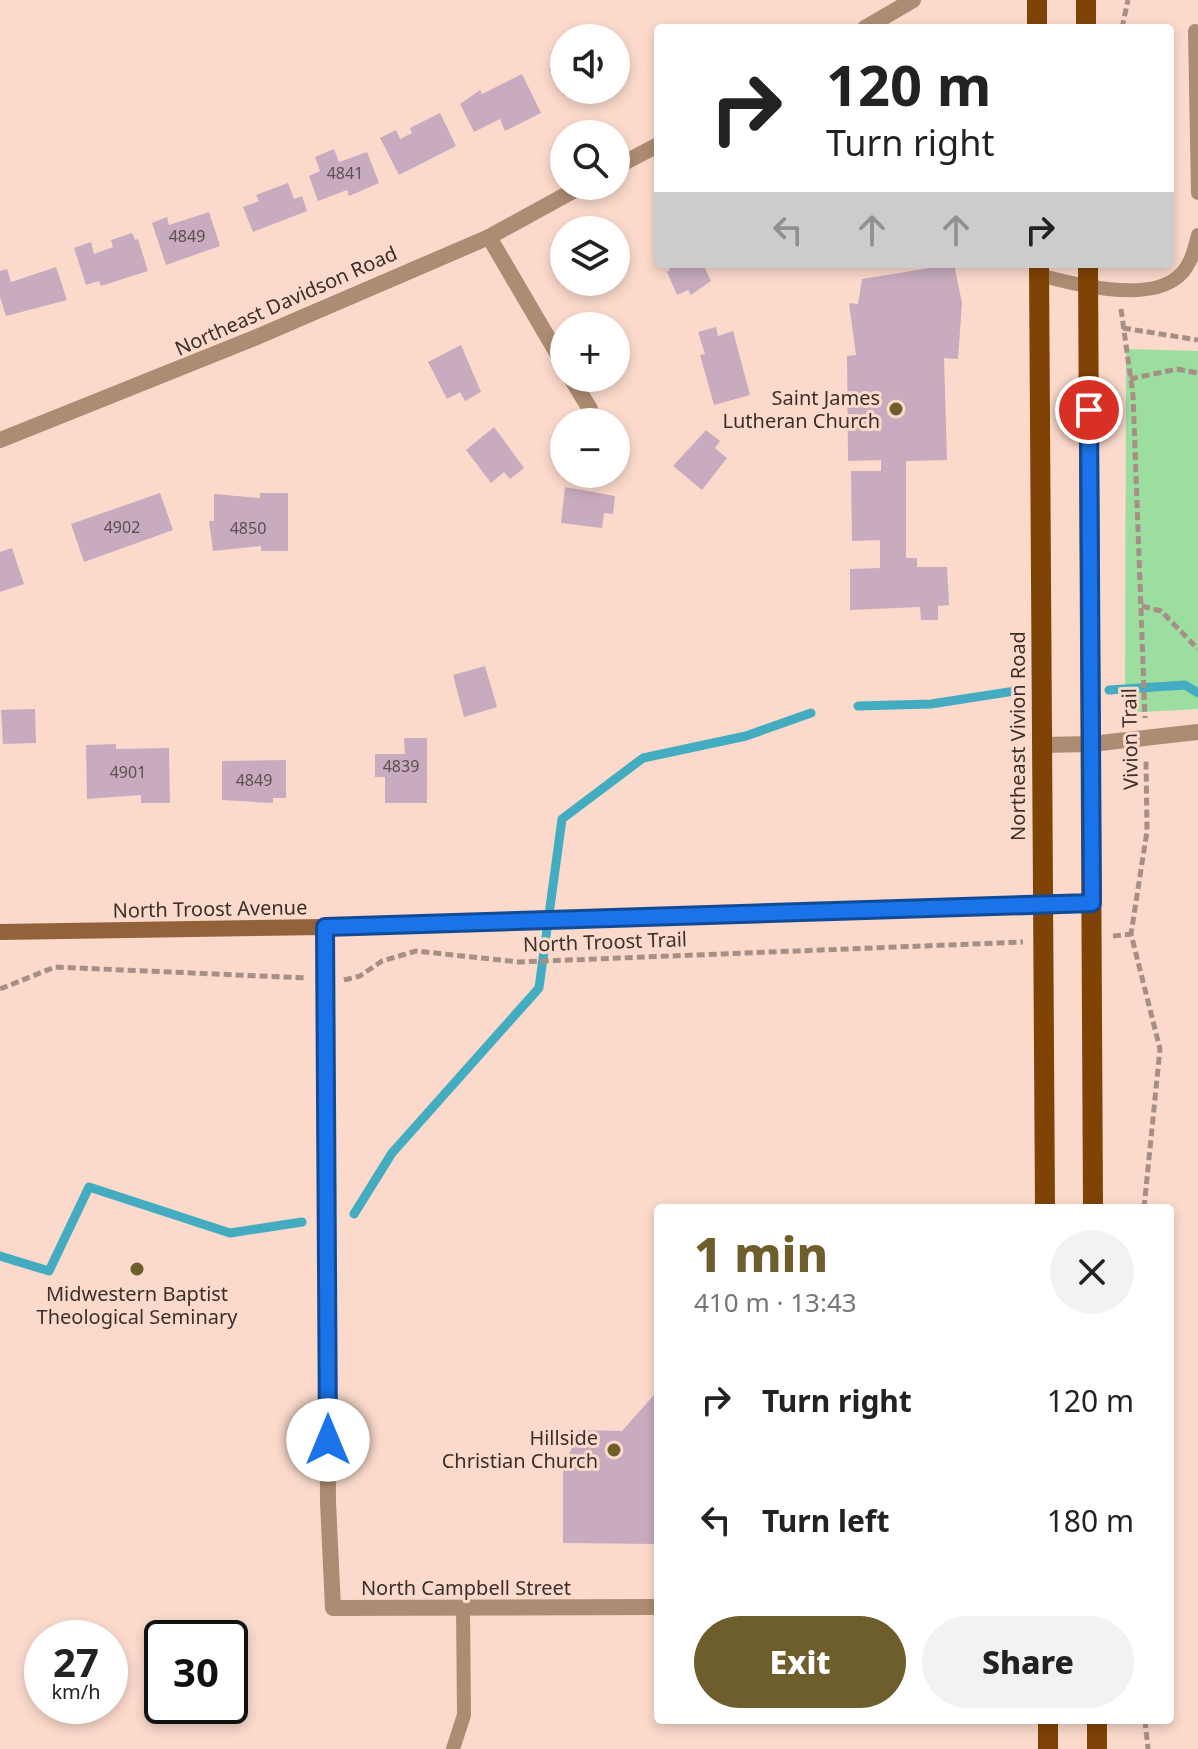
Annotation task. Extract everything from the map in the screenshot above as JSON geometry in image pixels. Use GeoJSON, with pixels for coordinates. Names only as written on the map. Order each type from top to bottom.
{"type":"FeatureCollection","features":[{"type":"Feature","properties":{"kind":"main road"},"geometry":{"type":"LineString","coordinates":[[1037,0],[1037,24]]}},
{"type":"Feature","properties":{"kind":"main road"},"geometry":{"type":"LineString","coordinates":[[1086,0],[1086,24]]}},
{"type":"Feature","properties":{"kind":"main road"},"geometry":{"type":"LineString","coordinates":[[1088,268],[1093,1204]]}},
{"type":"Feature","properties":{"kind":"main road","name":"Northeast Vivion Road"},"geometry":{"type":"LineString","coordinates":[[1039,270],[1045,1204]]}},
{"type":"Feature","properties":{"kind":"main road"},"geometry":{"type":"LineString","coordinates":[[1048,1724],[1048,1749]]}},
{"type":"Feature","properties":{"kind":"main road"},"geometry":{"type":"LineString","coordinates":[[1097,1724],[1097,1749]]}},
{"type":"Feature","properties":{"kind":"street"},"geometry":{"type":"LineString","coordinates":[[872,24],[913,0]]}},
{"type":"Feature","properties":{"kind":"street"},"geometry":{"type":"LineString","coordinates":[[630,160],[654,147]]}},
{"type":"Feature","properties":{"kind":"street","name":"Northeast Davidson Road"},"geometry":{"type":"LineString","coordinates":[[0,440],[230,349],[489,237],[556,200]]}},
{"type":"Feature","properties":{"kind":"street"},"geometry":{"type":"LineString","coordinates":[[489,237],[550,341]]}},
{"type":"Feature","properties":{"kind":"street"},"geometry":{"type":"LineString","coordinates":[[1042,745],[1091,744],[1198,732]]}},
{"type":"Feature","properties":{"kind":"street","name":"North Troost Avenue"},"geometry":{"type":"LineString","coordinates":[[0,932],[325,927],[1092,903]]}},
{"type":"Feature","properties":{"kind":"street"},"geometry":{"type":"LineString","coordinates":[[325,927],[325,979]]}},
{"type":"Feature","properties":{"kind":"street","name":"North Campbell Street"},"geometry":{"type":"LineString","coordinates":[[325,979],[328,1502],[333,1608],[654,1607]]}},
{"type":"Feature","properties":{"kind":"lane"},"geometry":{"type":"LineString","coordinates":[[1195,31],[1198,193]]}},
{"type":"Feature","properties":{"kind":"lane"},"geometry":{"type":"LineString","coordinates":[[1039,270],[1088,288],[1155,287],[1175,280],[1188,266],[1198,235]]}},
{"type":"Feature","properties":{"kind":"lane"},"geometry":{"type":"LineString","coordinates":[[453,1749],[464,1715],[463,1608]]}},
{"type":"Feature","properties":{"kind":"path"},"geometry":{"type":"LineString","coordinates":[[1123,24],[1128,0]]}},
{"type":"Feature","properties":{"kind":"path","name":"Vivion Trail"},"geometry":{"type":"LineString","coordinates":[[1119,288],[1130,379],[1145,667],[1147,831],[1131,934],[1160,1049],[1144,1204]]}},
{"type":"Feature","properties":{"kind":"path"},"geometry":{"type":"LineString","coordinates":[[1123,328],[1198,340]]}},
{"type":"Feature","properties":{"kind":"path"},"geometry":{"type":"LineString","coordinates":[[1130,379],[1177,369],[1198,373]]}},
{"type":"Feature","properties":{"kind":"path"},"geometry":{"type":"LineString","coordinates":[[1142,606],[1161,611],[1198,649]]}},
{"type":"Feature","properties":{"kind":"path"},"geometry":{"type":"LineString","coordinates":[[1112,936],[1131,934]]}},
{"type":"Feature","properties":{"kind":"path","name":"North Troost Trail"},"geometry":{"type":"LineString","coordinates":[[0,989],[55,967],[325,979],[360,976],[382,961],[416,951],[519,962],[1030,941]]}},
{"type":"Feature","properties":{"kind":"path"},"geometry":{"type":"LineString","coordinates":[[1145,1724],[1148,1749]]}},
{"type":"Feature","properties":{"kind":"green space"},"geometry":{"type":"Polygon","coordinates":[[[1126,349],[1198,351],[1198,709],[1125,713],[1126,349]]]}},
{"type":"Feature","properties":{"kind":"building"},"geometry":{"type":"Polygon","coordinates":[[[522,74],[541,113],[505,131],[500,119],[474,132],[460,104],[480,90],[482,94],[522,74]]]}},
{"type":"Feature","properties":{"kind":"building"},"geometry":{"type":"Polygon","coordinates":[[[440,113],[456,146],[399,175],[380,138],[396,130],[400,139],[412,133],[410,128],[440,113]]]}},
{"type":"Feature","properties":{"kind":"building"},"geometry":{"type":"Polygon","coordinates":[[[334,149],[339,162],[367,152],[379,183],[349,196],[347,190],[318,201],[309,176],[320,171],[315,157],[334,149]]]}},
{"type":"Feature","properties":{"kind":"building"},"geometry":{"type":"Polygon","coordinates":[[[288,183],[294,199],[302,196],[307,211],[253,232],[243,207],[259,201],[256,195],[288,183]]]}},
{"type":"Feature","properties":{"kind":"building"},"geometry":{"type":"Polygon","coordinates":[[[209,212],[220,246],[166,265],[152,223],[167,217],[169,225],[209,212]]]}},
{"type":"Feature","properties":{"kind":"building"},"geometry":{"type":"Polygon","coordinates":[[[132,233],[135,240],[138,239],[148,271],[101,286],[99,281],[86,285],[74,248],[91,242],[94,254],[113,247],[111,240],[132,233]]]}},
{"type":"Feature","properties":{"kind":"building"},"geometry":{"type":"Polygon","coordinates":[[[56,267],[67,300],[6,316],[0,297],[0,271],[7,269],[11,282],[56,267]]]}},
{"type":"Feature","properties":{"kind":"building"},"geometry":{"type":"Polygon","coordinates":[[[705,268],[711,281],[691,295],[688,290],[677,295],[667,272],[705,268]]]}},
{"type":"Feature","properties":{"kind":"building","name":"Saint James Lutheran Church"},"geometry":{"type":"Polygon","coordinates":[[[929,268],[955,268],[962,303],[958,359],[944,358],[947,460],[906,461],[906,558],[917,558],[917,567],[947,567],[949,605],[938,606],[938,620],[921,620],[920,607],[850,610],[850,569],[880,568],[880,540],[852,541],[851,471],[881,471],[881,460],[848,461],[847,356],[856,355],[849,303],[858,304],[862,279],[929,268]]]}},
{"type":"Feature","properties":{"kind":"building"},"geometry":{"type":"Polygon","coordinates":[[[716,327],[718,336],[733,331],[750,395],[714,405],[700,355],[705,354],[698,332],[716,327]]]}},
{"type":"Feature","properties":{"kind":"building"},"geometry":{"type":"Polygon","coordinates":[[[461,345],[481,392],[465,401],[460,392],[447,399],[428,362],[461,345]]]}},
{"type":"Feature","properties":{"kind":"building"},"geometry":{"type":"Polygon","coordinates":[[[494,427],[524,468],[510,479],[504,472],[491,483],[466,450],[494,427]]]}},
{"type":"Feature","properties":{"kind":"building"},"geometry":{"type":"Polygon","coordinates":[[[706,430],[720,441],[715,448],[727,458],[702,490],[673,466],[706,430]]]}},
{"type":"Feature","properties":{"kind":"building"},"geometry":{"type":"Polygon","coordinates":[[[565,488],[615,496],[613,514],[604,513],[602,528],[561,523],[565,488]]]}},
{"type":"Feature","properties":{"kind":"building"},"geometry":{"type":"Polygon","coordinates":[[[160,493],[173,530],[84,562],[71,524],[160,493]]]}},
{"type":"Feature","properties":{"kind":"building"},"geometry":{"type":"Polygon","coordinates":[[[260,493],[288,493],[288,551],[261,551],[261,546],[213,551],[209,521],[214,521],[214,494],[260,498],[260,493]]]}},
{"type":"Feature","properties":{"kind":"building"},"geometry":{"type":"Polygon","coordinates":[[[12,548],[24,584],[0,592],[0,552],[12,548]]]}},
{"type":"Feature","properties":{"kind":"building"},"geometry":{"type":"Polygon","coordinates":[[[485,666],[497,707],[464,717],[453,675],[485,666]]]}},
{"type":"Feature","properties":{"kind":"building"},"geometry":{"type":"Polygon","coordinates":[[[35,709],[36,743],[3,744],[1,710],[35,709]]]}},
{"type":"Feature","properties":{"kind":"building"},"geometry":{"type":"Polygon","coordinates":[[[404,738],[427,738],[427,803],[385,803],[385,777],[375,777],[375,754],[405,754],[404,738]]]}},
{"type":"Feature","properties":{"kind":"building"},"geometry":{"type":"Polygon","coordinates":[[[116,744],[116,749],[169,748],[170,803],[141,803],[141,795],[87,799],[86,745],[116,744]]]}},
{"type":"Feature","properties":{"kind":"building"},"geometry":{"type":"Polygon","coordinates":[[[286,760],[286,798],[273,798],[273,803],[222,800],[222,761],[286,760]]]}},
{"type":"Feature","properties":{"kind":"building","name":"Hillside Christian Church"},"geometry":{"type":"Polygon","coordinates":[[[654,1395],[654,1544],[563,1543],[563,1469],[579,1430],[622,1431],[654,1395]]]}},
{"type":"Feature","properties":{"kind":"waterway"},"geometry":{"type":"LineString","coordinates":[[1109,690],[1185,685],[1198,693]]}},
{"type":"Feature","properties":{"kind":"waterway"},"geometry":{"type":"LineString","coordinates":[[858,706],[931,704],[1021,690]]}},
{"type":"Feature","properties":{"kind":"waterway"},"geometry":{"type":"LineString","coordinates":[[354,1214],[392,1153],[539,988],[562,819],[643,758],[746,736],[811,713]]}},
{"type":"Feature","properties":{"kind":"waterway"},"geometry":{"type":"LineString","coordinates":[[0,1256],[49,1271],[89,1187],[230,1233],[302,1222]]}},
{"type":"Feature","properties":{"kind":"place","name":"Saint James Lutheran Church"},"geometry":{"type":"Point","coordinates":[896,409]}},
{"type":"Feature","properties":{"kind":"place","name":"Midwestern Baptist Theological Seminary"},"geometry":{"type":"Point","coordinates":[137,1269]}},
{"type":"Feature","properties":{"kind":"place","name":"Hillside Christian Church"},"geometry":{"type":"Point","coordinates":[614,1450]}},
{"type":"Feature","properties":{"kind":"route"},"geometry":{"type":"LineString","coordinates":[[328,1440],[325,927],[1092,903],[1089,410]]}}]}
